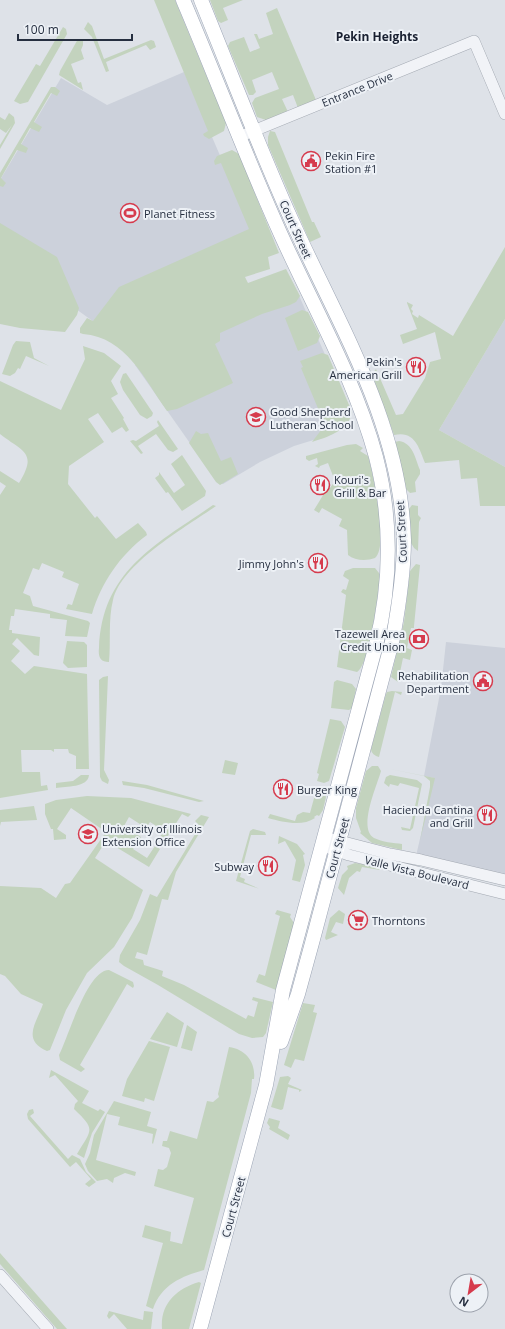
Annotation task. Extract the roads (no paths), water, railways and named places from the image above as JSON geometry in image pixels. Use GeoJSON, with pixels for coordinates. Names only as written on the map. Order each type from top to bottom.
{"type":"FeatureCollection","features":[{"type":"Feature","properties":{"kind":"main road","name":"Court Street"},"geometry":{"type":"LineString","coordinates":[[184,0],[276,225],[329,336],[362,415],[378,465],[385,508],[387,583],[379,635],[283,990],[266,1085]]}},
{"type":"Feature","properties":{"kind":"main road","name":"Court Street"},"geometry":{"type":"LineString","coordinates":[[200,1329],[266,1085],[298,994],[334,845],[386,667],[399,609],[404,554],[402,510],[391,453],[366,382],[344,329],[291,219],[201,0]]}},
{"type":"Feature","properties":{"kind":"street","name":"Entrance Drive"},"geometry":{"type":"LineString","coordinates":[[239,136],[474,41],[505,114]]}},
{"type":"Feature","properties":{"kind":"street","name":"Valle Vista Boulevard"},"geometry":{"type":"LineString","coordinates":[[334,845],[505,880]]}},
{"type":"Feature","properties":{"kind":"street","name":"Valle Vista Boulevard"},"geometry":{"type":"LineString","coordinates":[[334,845],[505,894]]}},
{"type":"Feature","properties":{"kind":"street"},"geometry":{"type":"LineString","coordinates":[[0,1274],[48,1329]]}},
{"type":"Feature","properties":{"kind":"place","name":"Pekin Fire Station #1"},"geometry":{"type":"Point","coordinates":[311,161]}},
{"type":"Feature","properties":{"kind":"place","name":"Planet Fitness"},"geometry":{"type":"Point","coordinates":[130,213]}},
{"type":"Feature","properties":{"kind":"place","name":"Pekin's American Grill"},"geometry":{"type":"Point","coordinates":[416,367]}},
{"type":"Feature","properties":{"kind":"place","name":"Good Shepherd Lutheran School"},"geometry":{"type":"Point","coordinates":[256,417]}},
{"type":"Feature","properties":{"kind":"place","name":"Kouri's Grill & Bar"},"geometry":{"type":"Point","coordinates":[320,485]}},
{"type":"Feature","properties":{"kind":"place","name":"Jimmy John's"},"geometry":{"type":"Point","coordinates":[318,563]}},
{"type":"Feature","properties":{"kind":"place","name":"Tazewell Area Credit Union"},"geometry":{"type":"Point","coordinates":[419,639]}},
{"type":"Feature","properties":{"kind":"place","name":"Rehabilitation Department"},"geometry":{"type":"Point","coordinates":[483,681]}},
{"type":"Feature","properties":{"kind":"place","name":"Burger King"},"geometry":{"type":"Point","coordinates":[283,789]}},
{"type":"Feature","properties":{"kind":"place","name":"Hacienda Cantina and Grill"},"geometry":{"type":"Point","coordinates":[487,815]}},
{"type":"Feature","properties":{"kind":"place","name":"University of Illinois Extension Office"},"geometry":{"type":"Point","coordinates":[88,834]}},
{"type":"Feature","properties":{"kind":"place","name":"Subway"},"geometry":{"type":"Point","coordinates":[268,866]}},
{"type":"Feature","properties":{"kind":"place","name":"Thorntons"},"geometry":{"type":"Point","coordinates":[358,920]}},
{"type":"Feature","properties":{"kind":"district","name":"Pekin Heights"},"geometry":{"type":"Point","coordinates":[377,36]}}]}
